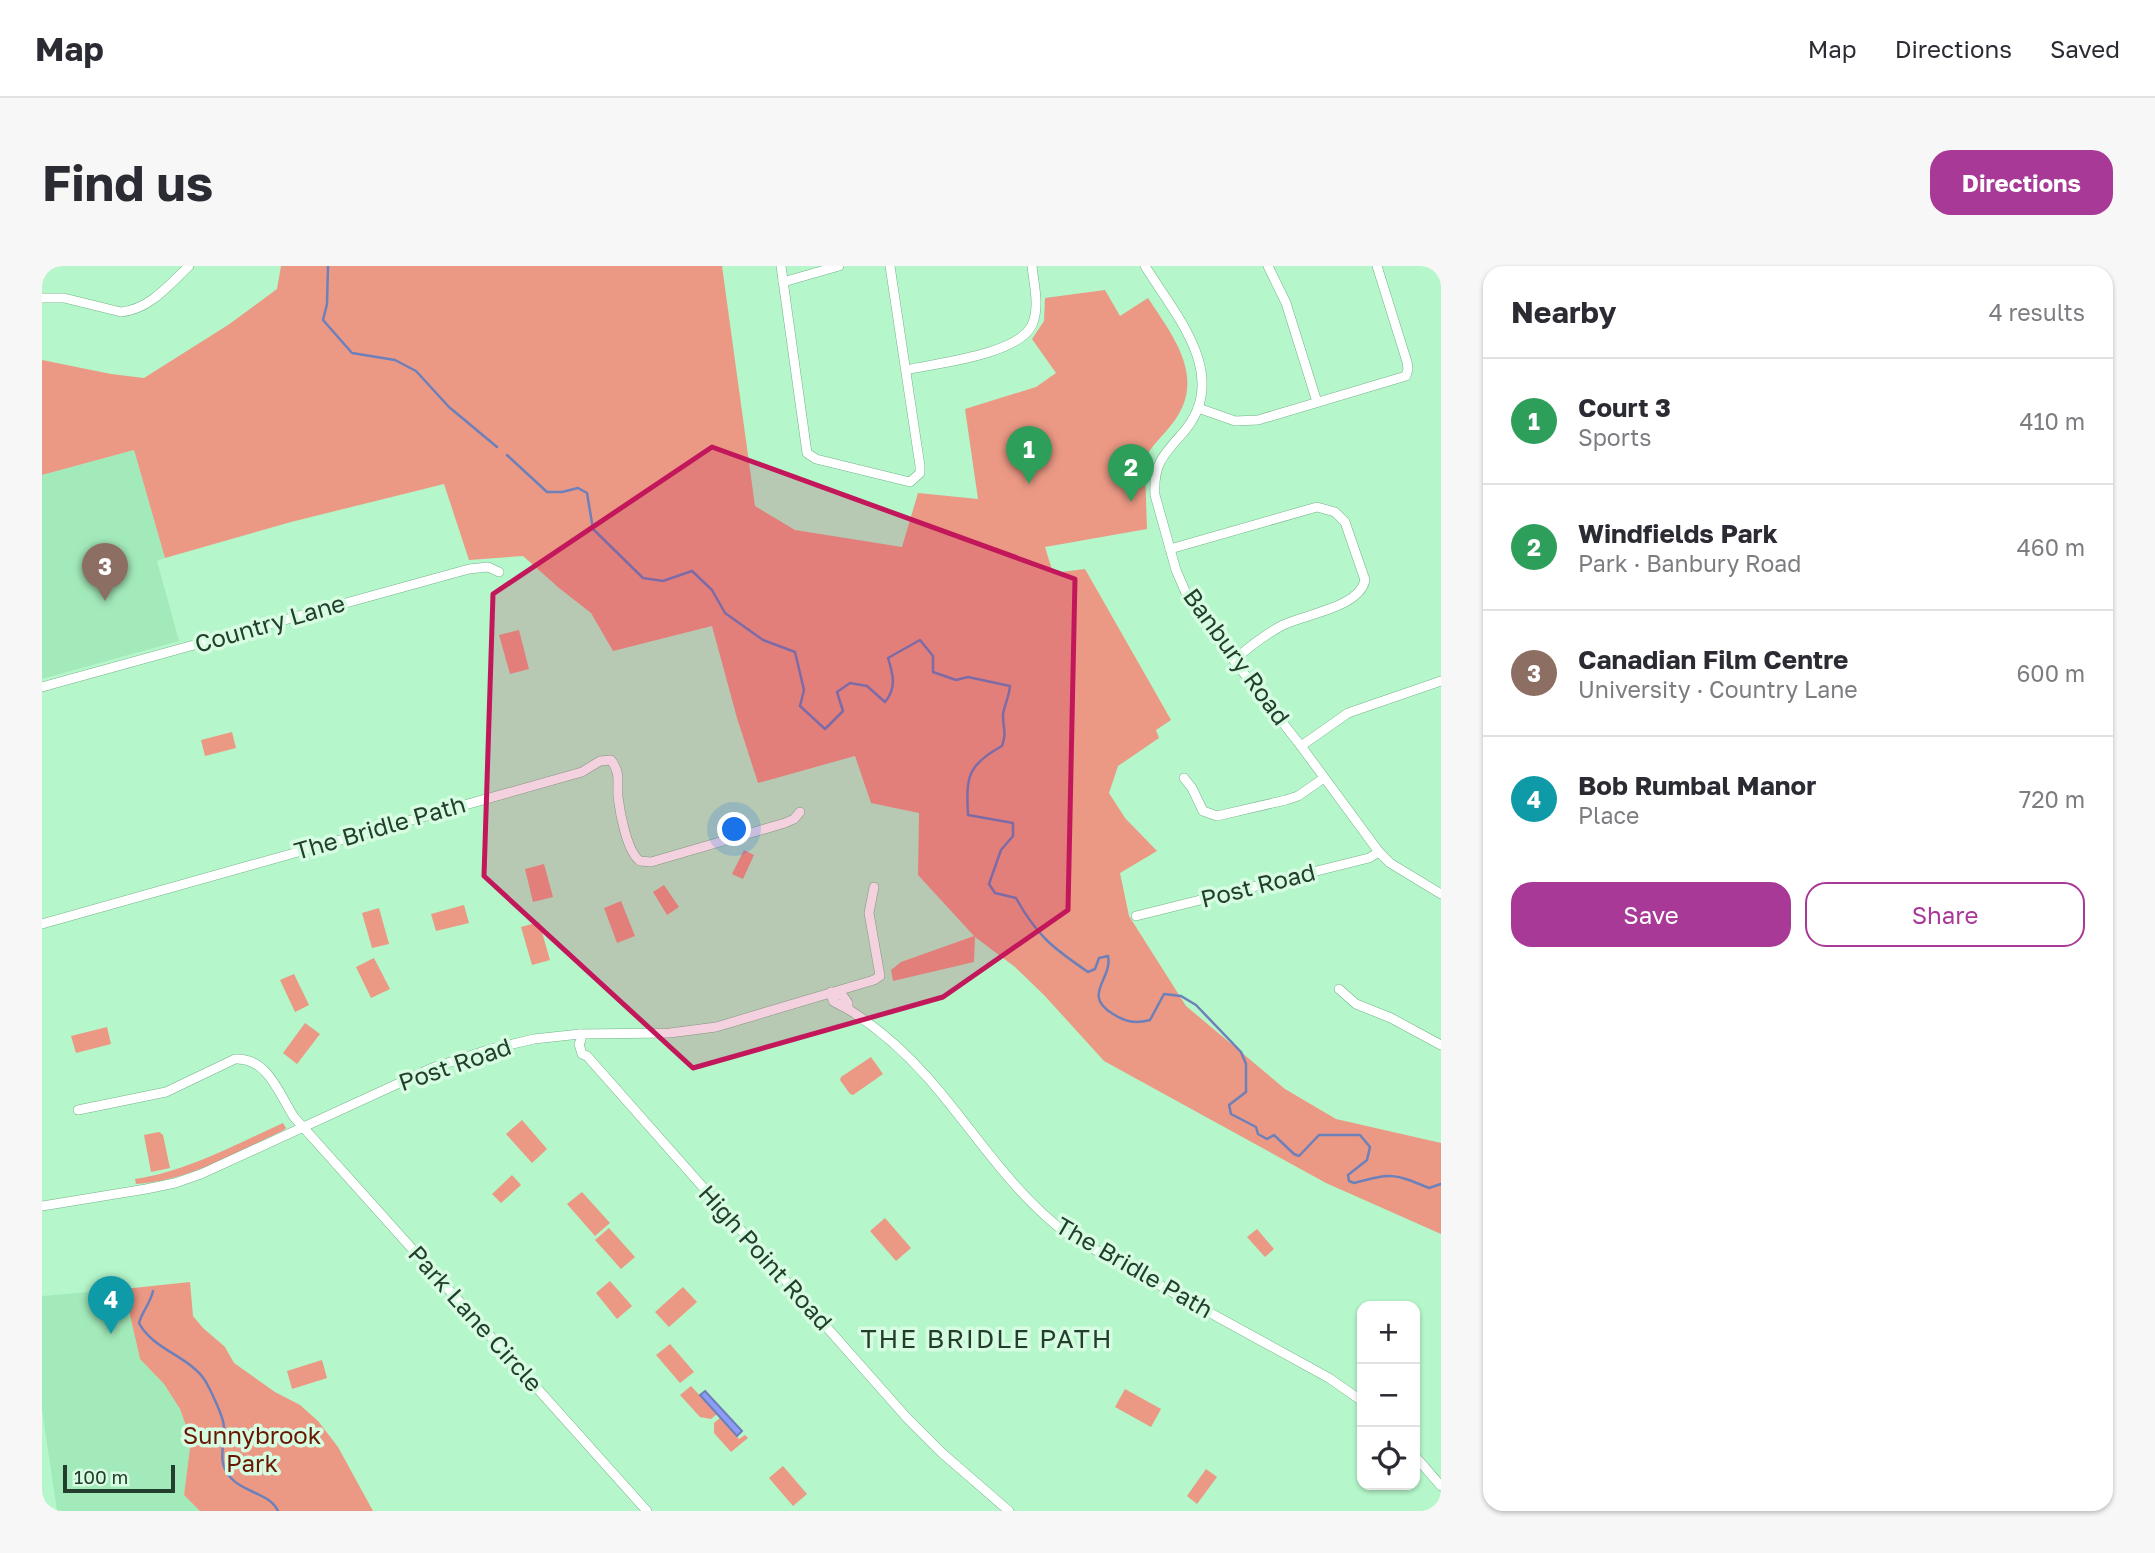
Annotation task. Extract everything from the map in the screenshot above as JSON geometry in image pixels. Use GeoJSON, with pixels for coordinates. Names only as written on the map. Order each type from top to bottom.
{"type":"FeatureCollection","features":[{"type":"Feature","properties":{"kind":"street"},"geometry":{"type":"LineString","coordinates":[[42,298],[64,298],[129,312],[150,302],[189,266]]}},
{"type":"Feature","properties":{"kind":"street"},"geometry":{"type":"LineString","coordinates":[[781,266],[807,453],[811,457],[910,482],[920,473],[920,466],[890,266]]}},
{"type":"Feature","properties":{"kind":"street"},"geometry":{"type":"LineString","coordinates":[[783,282],[839,266]]}},
{"type":"Feature","properties":{"kind":"street"},"geometry":{"type":"LineString","coordinates":[[906,370],[945,364],[977,355],[1014,343],[1024,336],[1031,327],[1036,306],[1032,266]]}},
{"type":"Feature","properties":{"kind":"street","name":"Banbury Road"},"geometry":{"type":"LineString","coordinates":[[1145,266],[1199,356],[1202,382],[1198,408],[1156,470],[1155,495],[1179,579],[1189,600],[1379,852],[1390,863],[1441,894]]}},
{"type":"Feature","properties":{"kind":"street"},"geometry":{"type":"LineString","coordinates":[[1268,266],[1286,303],[1317,402]]}},
{"type":"Feature","properties":{"kind":"street"},"geometry":{"type":"LineString","coordinates":[[1198,408],[1224,419],[1247,422],[1406,376],[1408,369],[1377,266]]}},
{"type":"Feature","properties":{"kind":"street"},"geometry":{"type":"LineString","coordinates":[[1170,549],[1317,507],[1335,512],[1345,522],[1365,580],[1363,589],[1352,599],[1283,625],[1234,660]]}},
{"type":"Feature","properties":{"kind":"street","name":"Country Lane"},"geometry":{"type":"LineString","coordinates":[[42,687],[469,569],[488,568],[499,572]]}},
{"type":"Feature","properties":{"kind":"street"},"geometry":{"type":"LineString","coordinates":[[1301,746],[1348,713],[1441,681]]}},
{"type":"Feature","properties":{"kind":"street","name":"The Bridle Path"},"geometry":{"type":"LineString","coordinates":[[42,924],[582,772],[600,761],[611,760],[617,768],[621,815],[632,854],[639,861],[651,862],[785,823],[800,812]]}},
{"type":"Feature","properties":{"kind":"street"},"geometry":{"type":"LineString","coordinates":[[1184,778],[1203,811],[1217,816],[1298,796],[1324,778]]}},
{"type":"Feature","properties":{"kind":"street","name":"Post Road"},"geometry":{"type":"LineString","coordinates":[[1136,916],[1369,858],[1379,852]]}},
{"type":"Feature","properties":{"kind":"street","name":"Post Road"},"geometry":{"type":"LineString","coordinates":[[42,1206],[175,1184],[432,1068],[491,1049],[534,1039],[716,1027],[874,980],[880,976],[869,913],[874,887]]}},
{"type":"Feature","properties":{"kind":"street"},"geometry":{"type":"LineString","coordinates":[[1339,989],[1356,1004],[1391,1018],[1441,1045]]}},
{"type":"Feature","properties":{"kind":"street","name":"The Bridle Path"},"geometry":{"type":"LineString","coordinates":[[831,992],[843,996],[848,1003],[848,1009],[895,1045],[926,1075],[1028,1200],[1054,1224],[1070,1236],[1329,1378],[1357,1398]]}},
{"type":"Feature","properties":{"kind":"street","name":"High Point Road"},"geometry":{"type":"LineString","coordinates":[[581,1037],[579,1044],[582,1054],[587,1056],[907,1418],[942,1453],[1009,1511]]}},
{"type":"Feature","properties":{"kind":"street","name":"Park Lane Circle"},"geometry":{"type":"LineString","coordinates":[[78,1110],[150,1097],[235,1059],[243,1059],[270,1076],[280,1089],[292,1115],[647,1511]]}},
{"type":"Feature","properties":{"kind":"street"},"geometry":{"type":"LineString","coordinates":[[1420,1462],[1441,1486]]}},
{"type":"Feature","properties":{"kind":"highlighted area"},"geometry":{"type":"Polygon","coordinates":[[[712,447],[1075,579],[1068,910],[943,997],[693,1068],[484,876],[493,594],[712,447]]]}},
{"type":"Feature","properties":{"kind":"shaded area"},"geometry":{"type":"Polygon","coordinates":[[[134,450],[165,558],[157,561],[179,641],[42,679],[42,475],[134,450]]]}},
{"type":"Feature","properties":{"kind":"shaded area"},"geometry":{"type":"Polygon","coordinates":[[[124,1289],[140,1359],[164,1384],[180,1409],[191,1440],[184,1495],[200,1511],[57,1511],[42,1410],[42,1296],[124,1289]]]}},
{"type":"Feature","properties":{"kind":"green space"},"geometry":{"type":"Polygon","coordinates":[[[281,266],[722,266],[755,506],[795,530],[902,547],[918,493],[978,499],[965,409],[1036,387],[1056,373],[1032,339],[1044,321],[1045,298],[1105,290],[1120,316],[1148,298],[1167,326],[1182,356],[1187,388],[1184,404],[1175,420],[1152,448],[1141,468],[1145,470],[1147,529],[1045,547],[1053,573],[1085,569],[1171,720],[1156,730],[1159,738],[1118,766],[1109,793],[1125,818],[1157,851],[1120,873],[1129,916],[1186,1006],[1285,1089],[1336,1119],[1441,1143],[1441,1234],[1326,1183],[1104,1061],[1015,967],[975,937],[974,962],[893,981],[891,970],[901,962],[974,936],[918,875],[919,813],[871,803],[855,756],[758,783],[712,626],[613,651],[591,613],[523,556],[469,560],[444,484],[291,522],[165,558],[134,450],[42,475],[42,360],[144,378],[228,325],[277,289],[281,266]]]}},
{"type":"Feature","properties":{"kind":"green space"},"geometry":{"type":"Polygon","coordinates":[[[519,630],[529,669],[510,674],[499,635],[519,630]]]}},
{"type":"Feature","properties":{"kind":"green space"},"geometry":{"type":"Polygon","coordinates":[[[232,732],[236,748],[205,756],[201,740],[232,732]]]}},
{"type":"Feature","properties":{"kind":"green space"},"geometry":{"type":"Polygon","coordinates":[[[744,850],[754,855],[743,879],[732,874],[744,850]]]}},
{"type":"Feature","properties":{"kind":"green space"},"geometry":{"type":"Polygon","coordinates":[[[544,864],[553,897],[533,902],[525,869],[544,864]]]}},
{"type":"Feature","properties":{"kind":"green space"},"geometry":{"type":"Polygon","coordinates":[[[664,885],[679,907],[667,915],[653,892],[664,885]]]}},
{"type":"Feature","properties":{"kind":"green space"},"geometry":{"type":"Polygon","coordinates":[[[621,901],[635,936],[617,943],[604,908],[621,901]]]}},
{"type":"Feature","properties":{"kind":"green space"},"geometry":{"type":"Polygon","coordinates":[[[464,905],[469,923],[436,931],[431,914],[464,905]]]}},
{"type":"Feature","properties":{"kind":"green space"},"geometry":{"type":"Polygon","coordinates":[[[379,908],[389,944],[372,948],[362,913],[379,908]]]}},
{"type":"Feature","properties":{"kind":"green space"},"geometry":{"type":"Polygon","coordinates":[[[539,922],[550,960],[532,965],[521,927],[539,922]]]}},
{"type":"Feature","properties":{"kind":"green space"},"geometry":{"type":"Polygon","coordinates":[[[374,958],[390,989],[371,998],[356,967],[374,958]]]}},
{"type":"Feature","properties":{"kind":"green space"},"geometry":{"type":"Polygon","coordinates":[[[294,974],[309,1005],[295,1012],[280,980],[294,974]]]}},
{"type":"Feature","properties":{"kind":"green space"},"geometry":{"type":"Polygon","coordinates":[[[305,1023],[320,1034],[297,1064],[283,1053],[305,1023]]]}},
{"type":"Feature","properties":{"kind":"green space"},"geometry":{"type":"Polygon","coordinates":[[[107,1027],[111,1044],[76,1053],[71,1036],[107,1027]]]}},
{"type":"Feature","properties":{"kind":"green space"},"geometry":{"type":"Polygon","coordinates":[[[871,1057],[883,1074],[853,1095],[850,1094],[840,1080],[841,1077],[871,1057]]]}},
{"type":"Feature","properties":{"kind":"green space"},"geometry":{"type":"Polygon","coordinates":[[[522,1120],[547,1149],[532,1163],[506,1134],[522,1120]]]}},
{"type":"Feature","properties":{"kind":"green space"},"geometry":{"type":"Polygon","coordinates":[[[283,1123],[286,1128],[284,1130],[212,1164],[156,1182],[136,1184],[135,1179],[192,1164],[283,1123]]]}},
{"type":"Feature","properties":{"kind":"green space"},"geometry":{"type":"Polygon","coordinates":[[[159,1132],[163,1135],[170,1168],[151,1172],[144,1135],[159,1132]]]}},
{"type":"Feature","properties":{"kind":"green space"},"geometry":{"type":"Polygon","coordinates":[[[512,1175],[521,1185],[501,1203],[492,1194],[512,1175]]]}},
{"type":"Feature","properties":{"kind":"green space"},"geometry":{"type":"Polygon","coordinates":[[[582,1192],[610,1223],[595,1236],[567,1204],[582,1192]]]}},
{"type":"Feature","properties":{"kind":"green space"},"geometry":{"type":"Polygon","coordinates":[[[885,1218],[911,1248],[896,1261],[870,1231],[885,1218]]]}},
{"type":"Feature","properties":{"kind":"green space"},"geometry":{"type":"Polygon","coordinates":[[[609,1228],[635,1257],[621,1269],[595,1240],[609,1228]]]}},
{"type":"Feature","properties":{"kind":"green space"},"geometry":{"type":"Polygon","coordinates":[[[1257,1229],[1274,1249],[1265,1257],[1247,1237],[1257,1229]]]}},
{"type":"Feature","properties":{"kind":"green space"},"geometry":{"type":"Polygon","coordinates":[[[610,1281],[632,1306],[617,1319],[596,1293],[610,1281]]]}},
{"type":"Feature","properties":{"kind":"green space","name":"Sunnybrook Park"},"geometry":{"type":"Polygon","coordinates":[[[190,1282],[193,1316],[225,1347],[234,1363],[275,1392],[300,1405],[318,1421],[338,1447],[373,1511],[200,1511],[184,1495],[191,1440],[180,1409],[164,1384],[140,1359],[124,1289],[190,1282]]]}},
{"type":"Feature","properties":{"kind":"green space"},"geometry":{"type":"Polygon","coordinates":[[[683,1287],[697,1302],[669,1327],[655,1312],[683,1287]]]}},
{"type":"Feature","properties":{"kind":"green space"},"geometry":{"type":"Polygon","coordinates":[[[670,1344],[694,1372],[680,1383],[656,1355],[670,1344]]]}},
{"type":"Feature","properties":{"kind":"green space"},"geometry":{"type":"Polygon","coordinates":[[[322,1360],[327,1378],[292,1389],[287,1371],[322,1360]]]}},
{"type":"Feature","properties":{"kind":"green space"},"geometry":{"type":"Polygon","coordinates":[[[691,1386],[717,1414],[711,1419],[700,1417],[680,1395],[691,1386]]]}},
{"type":"Feature","properties":{"kind":"green space"},"geometry":{"type":"Polygon","coordinates":[[[1125,1389],[1161,1409],[1151,1427],[1115,1407],[1125,1389]]]}},
{"type":"Feature","properties":{"kind":"green space"},"geometry":{"type":"Polygon","coordinates":[[[720,1418],[739,1439],[745,1435],[748,1438],[731,1452],[714,1433],[714,1423],[720,1418]]]}},
{"type":"Feature","properties":{"kind":"green space"},"geometry":{"type":"Polygon","coordinates":[[[783,1466],[807,1494],[793,1506],[769,1478],[783,1466]]]}},
{"type":"Feature","properties":{"kind":"green space"},"geometry":{"type":"Polygon","coordinates":[[[1206,1469],[1217,1477],[1197,1504],[1187,1496],[1206,1469]]]}},
{"type":"Feature","properties":{"kind":"water"},"geometry":{"type":"Polygon","coordinates":[[[705,1391],[742,1431],[737,1436],[700,1395],[705,1391]]]}},
{"type":"Feature","properties":{"kind":"waterway"},"geometry":{"type":"LineString","coordinates":[[328,266],[327,304],[323,320],[352,353],[395,360],[416,371],[449,407],[497,447]]}},
{"type":"Feature","properties":{"kind":"waterway"},"geometry":{"type":"LineString","coordinates":[[507,455],[547,492],[578,488],[587,493],[593,529],[643,578],[663,581],[692,571],[712,590],[725,613],[763,640],[795,652],[804,690],[800,706],[825,729],[843,711],[837,692],[850,683],[867,686],[885,702],[893,686],[888,658],[920,640],[933,656],[933,672],[956,680],[968,677],[1010,686],[1003,713],[1005,733],[1002,746],[975,766],[968,791],[968,815],[1013,823],[1013,836],[1001,850],[989,884],[995,893],[1016,898],[1031,922],[1047,940],[1088,972],[1095,969],[1099,958],[1108,956],[1099,1000],[1118,1017],[1135,1022],[1150,1020],[1164,994],[1181,996],[1196,1005],[1241,1052],[1246,1064],[1246,1092],[1229,1105],[1231,1114],[1256,1127],[1258,1134],[1267,1139],[1274,1135],[1299,1156],[1319,1135],[1360,1135],[1370,1147],[1367,1160],[1348,1175],[1349,1181],[1354,1183],[1392,1176],[1429,1188],[1441,1184]]}},
{"type":"Feature","properties":{"kind":"waterway"},"geometry":{"type":"LineString","coordinates":[[153,1291],[139,1323],[153,1340],[191,1366],[206,1382],[223,1423],[222,1460],[226,1472],[236,1483],[269,1500],[278,1511]]}},
{"type":"Feature","properties":{"kind":"place","name":"Court 3"},"geometry":{"type":"Point","coordinates":[1029,484]}},
{"type":"Feature","properties":{"kind":"place","name":"Windfields Park"},"geometry":{"type":"Point","coordinates":[1131,502]}},
{"type":"Feature","properties":{"kind":"place","name":"Canadian Film Centre"},"geometry":{"type":"Point","coordinates":[105,601]}},
{"type":"Feature","properties":{"kind":"place","name":"Bob Rumbal Manor"},"geometry":{"type":"Point","coordinates":[111,1334]}},
{"type":"Feature","properties":{"kind":"district","name":"THE BRIDLE PATH"},"geometry":{"type":"Point","coordinates":[987,1339]}}]}
